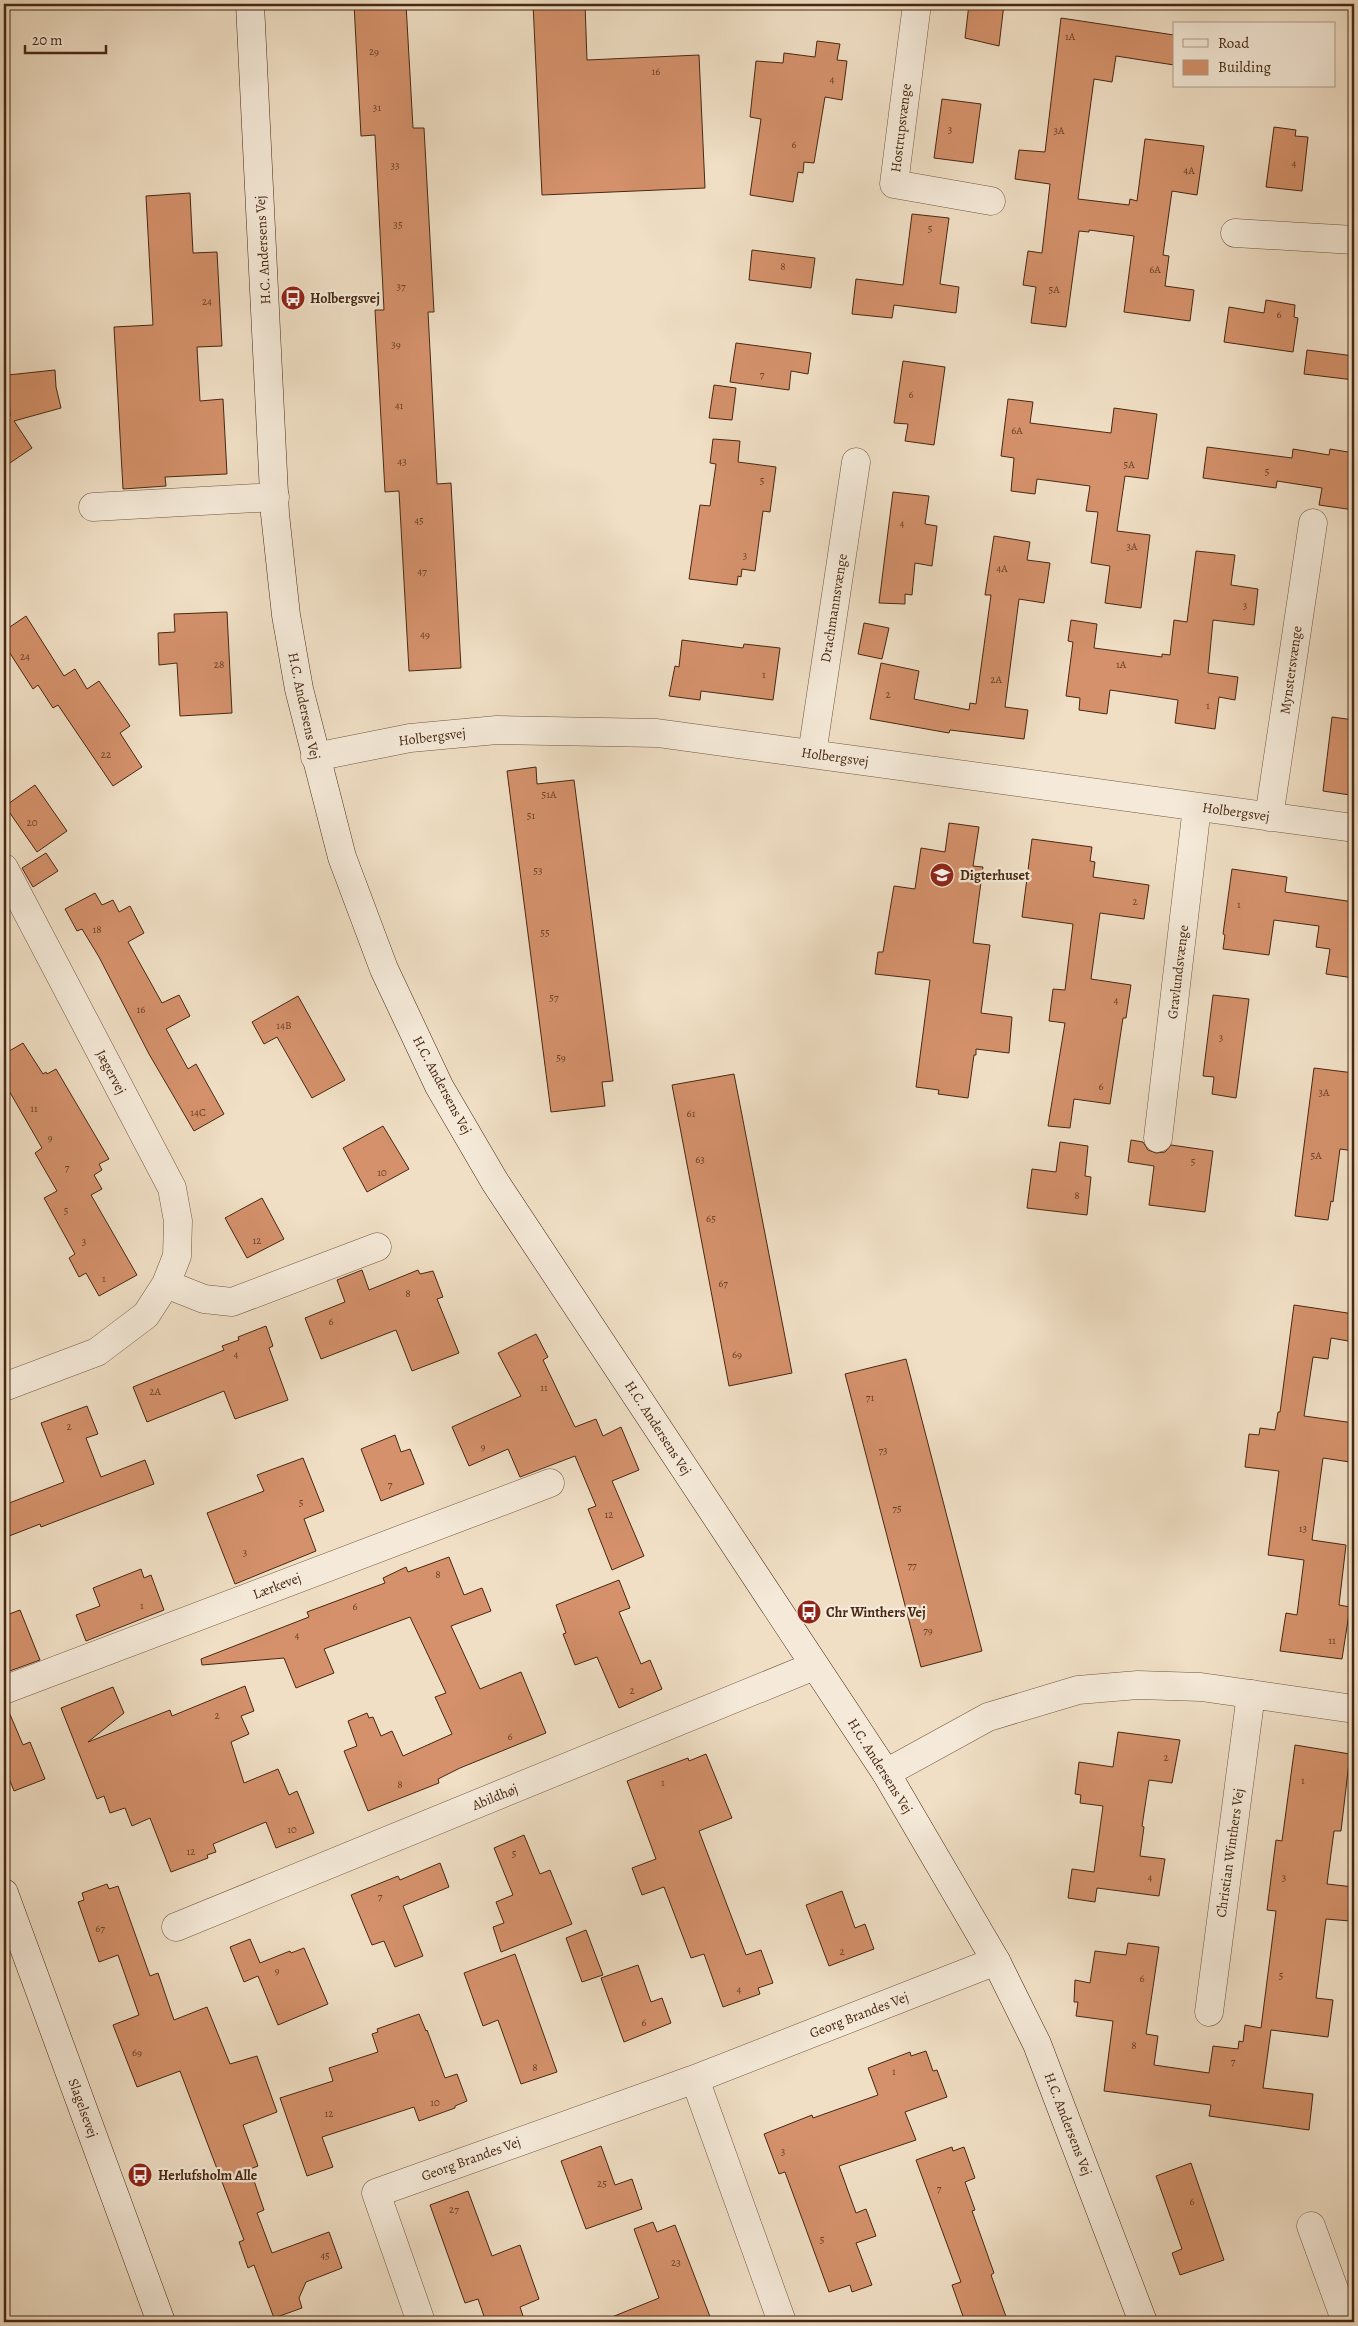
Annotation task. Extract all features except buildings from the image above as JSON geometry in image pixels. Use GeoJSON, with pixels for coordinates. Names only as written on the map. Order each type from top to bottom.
{"type":"FeatureCollection","features":[{"type":"Feature","properties":{"kind":"street","name":"H.C. Andersens Vej"},"geometry":{"type":"LineString","coordinates":[[250,4],[275,497],[286,615],[299,689],[342,857],[384,969],[439,1086],[495,1182],[886,1773],[996,1961],[1037,2044],[1143,2322]]}},
{"type":"Feature","properties":{"kind":"street","name":"Hostrupsvænge"},"geometry":{"type":"LineString","coordinates":[[917,4],[894,184],[992,202]]}},
{"type":"Feature","properties":{"kind":"street"},"geometry":{"type":"LineString","coordinates":[[1235,233],[1354,240]]}},
{"type":"Feature","properties":{"kind":"street","name":"Drachmannsvænge"},"geometry":{"type":"LineString","coordinates":[[812,754],[856,462]]}},
{"type":"Feature","properties":{"kind":"street"},"geometry":{"type":"LineString","coordinates":[[93,507],[275,497]]}},
{"type":"Feature","properties":{"kind":"street","name":"Mynstersvænge"},"geometry":{"type":"LineString","coordinates":[[1269,817],[1313,522]]}},
{"type":"Feature","properties":{"kind":"street","name":"Holbergsvej"},"geometry":{"type":"LineString","coordinates":[[315,757],[410,738],[497,730],[656,733],[1354,828]]}},
{"type":"Feature","properties":{"kind":"street","name":"Gravlundsvænge"},"geometry":{"type":"LineString","coordinates":[[1158,1138],[1197,807]]}},
{"type":"Feature","properties":{"kind":"street","name":"Jægervej"},"geometry":{"type":"LineString","coordinates":[[4,868],[172,1188],[178,1221],[177,1256],[166,1284],[146,1315],[97,1352],[4,1387]]}},
{"type":"Feature","properties":{"kind":"street"},"geometry":{"type":"LineString","coordinates":[[166,1284],[204,1299],[232,1302],[377,1247]]}},
{"type":"Feature","properties":{"kind":"street","name":"Lærkevej"},"geometry":{"type":"LineString","coordinates":[[4,1690],[550,1482]]}},
{"type":"Feature","properties":{"kind":"street","name":"Abildhøj"},"geometry":{"type":"LineString","coordinates":[[176,1927],[814,1666]]}},
{"type":"Feature","properties":{"kind":"street"},"geometry":{"type":"LineString","coordinates":[[886,1773],[988,1717],[1078,1690],[1138,1685],[1201,1687],[1354,1709]]}},
{"type":"Feature","properties":{"kind":"street","name":"Christian Winthers Vej"},"geometry":{"type":"LineString","coordinates":[[1209,2012],[1251,1694]]}},
{"type":"Feature","properties":{"kind":"street","name":"Slagelsevej"},"geometry":{"type":"LineString","coordinates":[[4,1893],[161,2322]]}},
{"type":"Feature","properties":{"kind":"street","name":"Georg Brandes Vej"},"geometry":{"type":"LineString","coordinates":[[421,2322],[376,2193],[695,2079],[996,1961]]}},
{"type":"Feature","properties":{"kind":"street"},"geometry":{"type":"LineString","coordinates":[[695,2079],[782,2322]]}},
{"type":"Feature","properties":{"kind":"street"},"geometry":{"type":"LineString","coordinates":[[1311,2226],[1346,2322]]}},
{"type":"Feature","properties":{"kind":"place","name":"Holbergsvej"},"geometry":{"type":"Point","coordinates":[293,298]}},
{"type":"Feature","properties":{"kind":"place","name":"Digterhuset"},"geometry":{"type":"Point","coordinates":[942,875]}},
{"type":"Feature","properties":{"kind":"place","name":"Chr Winthers Vej"},"geometry":{"type":"Point","coordinates":[809,1612]}},
{"type":"Feature","properties":{"kind":"place","name":"Herlufsholm Alle"},"geometry":{"type":"Point","coordinates":[140,2175]}}]}
